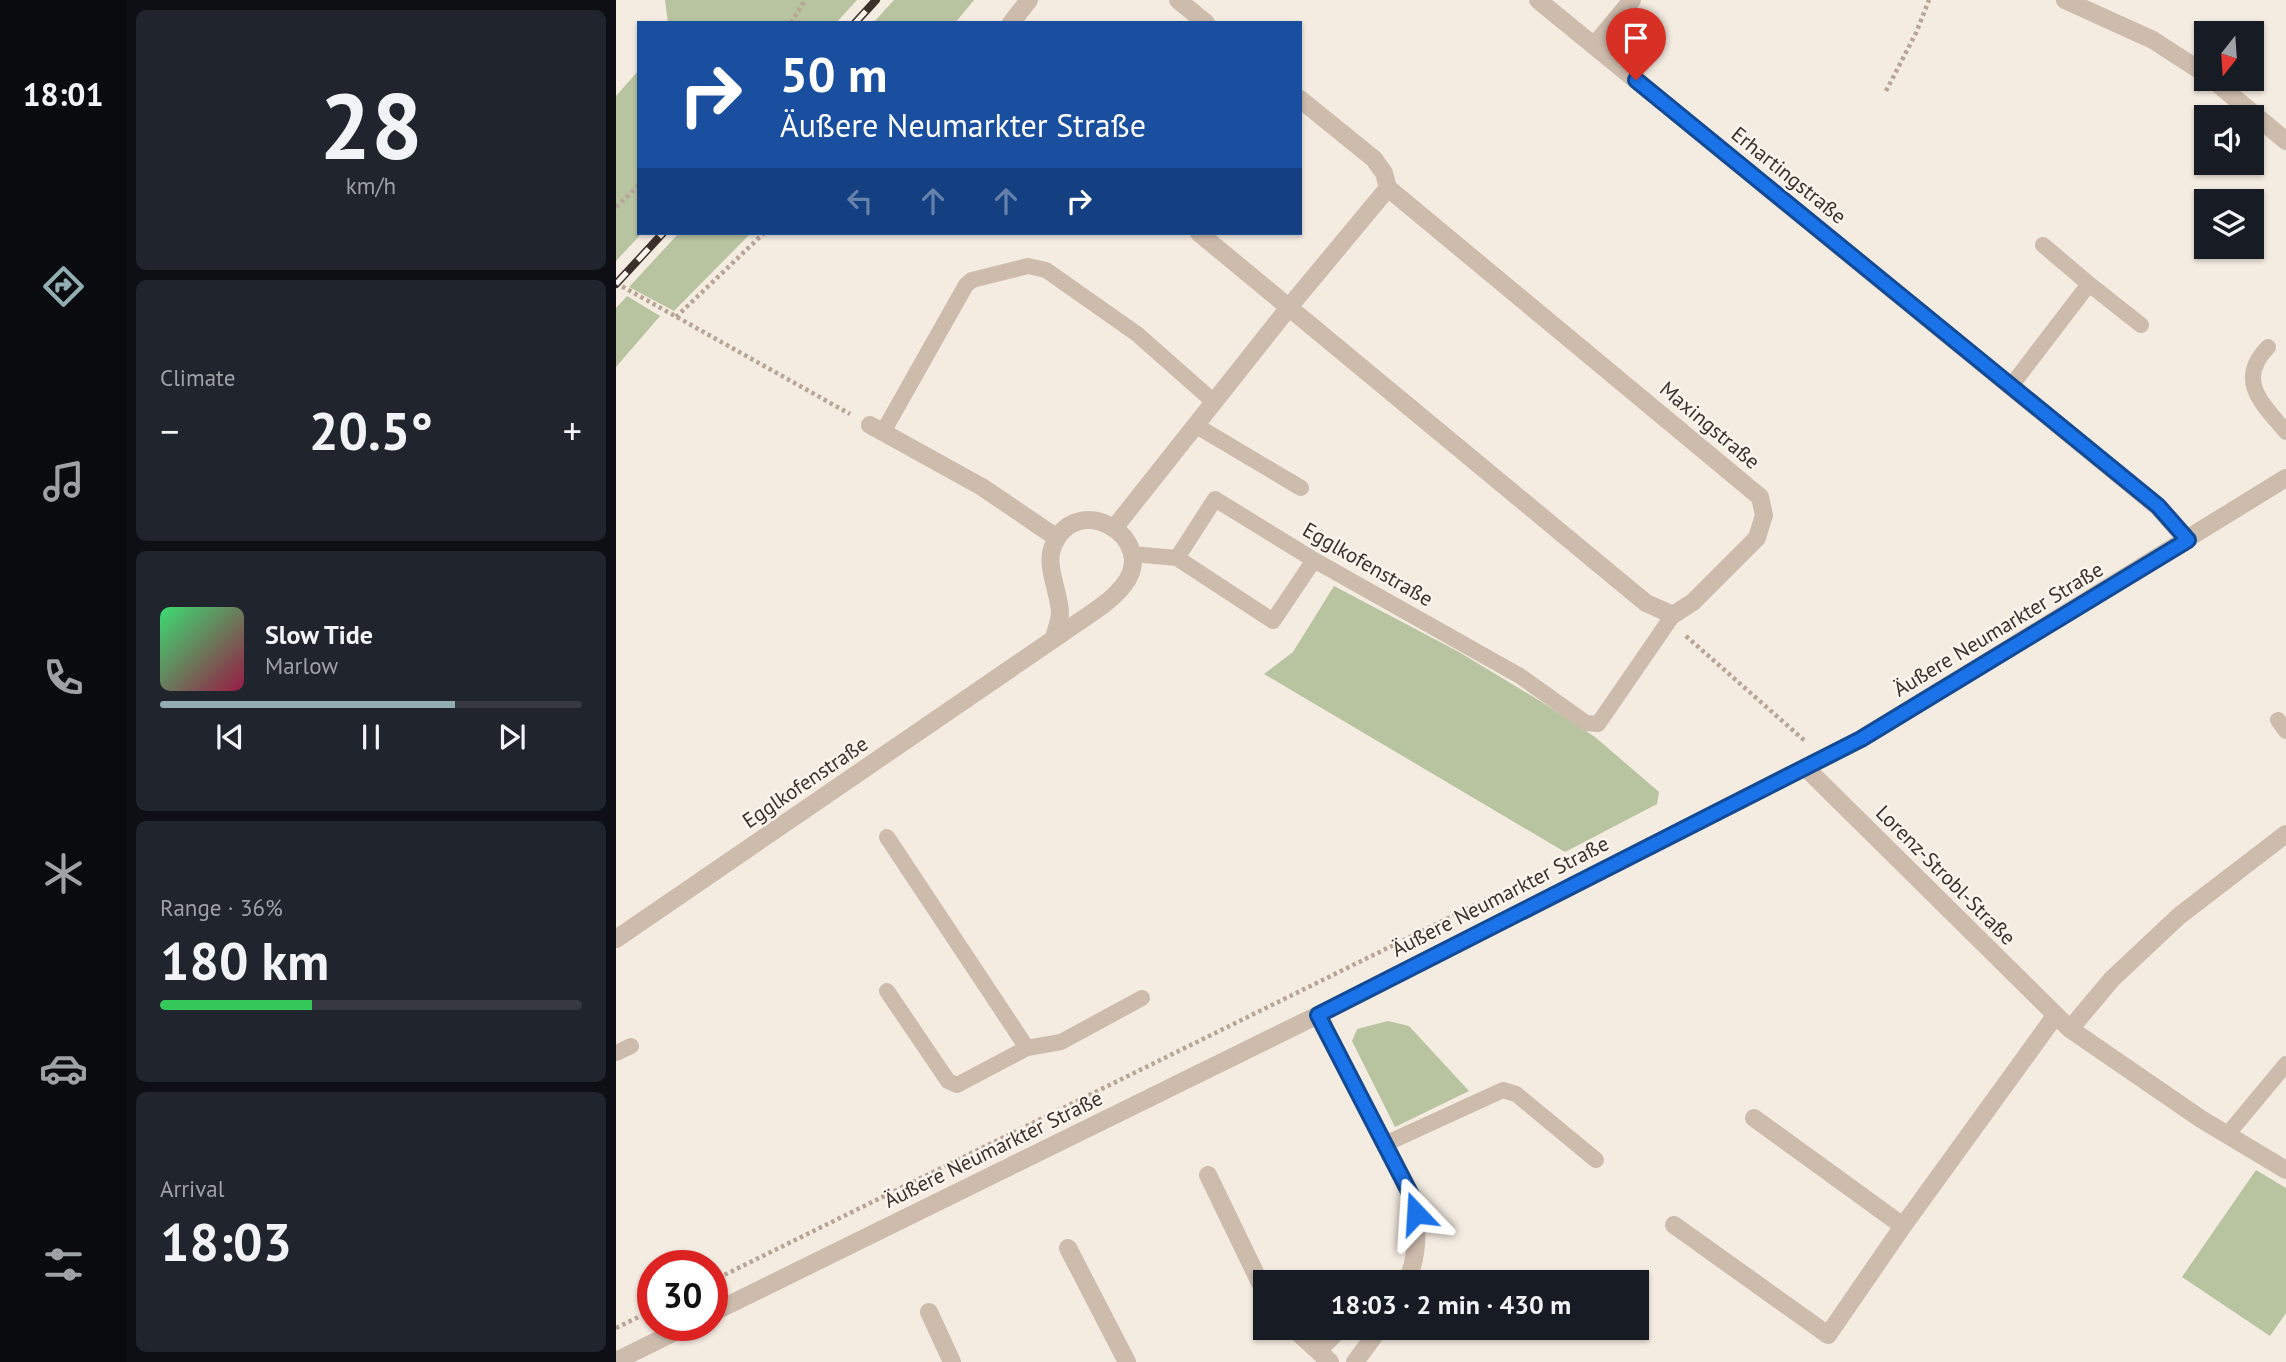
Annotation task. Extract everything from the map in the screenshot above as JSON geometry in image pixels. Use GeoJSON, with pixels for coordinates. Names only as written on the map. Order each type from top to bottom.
{"type":"FeatureCollection","features":[{"type":"Feature","properties":{"kind":"street"},"geometry":{"type":"LineString","coordinates":[[1013,21],[1029,0]]}},
{"type":"Feature","properties":{"kind":"street"},"geometry":{"type":"LineString","coordinates":[[1178,0],[1204,21]]}},
{"type":"Feature","properties":{"kind":"street","name":"Erhartingstraße"},"geometry":{"type":"LineString","coordinates":[[1538,0],[2158,506],[2188,540]]}},
{"type":"Feature","properties":{"kind":"street"},"geometry":{"type":"LineString","coordinates":[[1594,46],[1632,0]]}},
{"type":"Feature","properties":{"kind":"street"},"geometry":{"type":"LineString","coordinates":[[2064,0],[2153,40],[2194,67]]}},
{"type":"Feature","properties":{"kind":"street"},"geometry":{"type":"LineString","coordinates":[[2226,91],[2286,141]]}},
{"type":"Feature","properties":{"kind":"street","name":"Maxingstraße"},"geometry":{"type":"LineString","coordinates":[[1302,101],[1374,159],[1384,173],[1388,188],[1760,496],[1764,515],[1757,538],[1693,602],[1673,615]]}},
{"type":"Feature","properties":{"kind":"street"},"geometry":{"type":"LineString","coordinates":[[1115,527],[1290,306],[1388,188]]}},
{"type":"Feature","properties":{"kind":"street"},"geometry":{"type":"LineString","coordinates":[[1201,235],[1646,603],[1673,615]]}},
{"type":"Feature","properties":{"kind":"street"},"geometry":{"type":"LineString","coordinates":[[877,428],[982,487],[1057,538]]}},
{"type":"Feature","properties":{"kind":"street","name":"Äußere Neumarkter Straße"},"geometry":{"type":"LineString","coordinates":[[728,1305],[1318,1015],[1861,739],[2286,478]]}},
{"type":"Feature","properties":{"kind":"street"},"geometry":{"type":"LineString","coordinates":[[1059,635],[1060,615],[1056,584],[1050,569],[1050,552],[1057,538],[1069,526],[1083,520],[1100,520],[1115,527],[1126,539],[1132,554]]}},
{"type":"Feature","properties":{"kind":"street","name":"Egglkofenstraße"},"geometry":{"type":"LineString","coordinates":[[616,939],[1114,596],[1125,585],[1132,570],[1132,554]]}},
{"type":"Feature","properties":{"kind":"street","name":"Lorenz-Strobl-Straße"},"geometry":{"type":"LineString","coordinates":[[1805,767],[2070,1029],[2227,1135],[2286,1170]]}},
{"type":"Feature","properties":{"kind":"street"},"geometry":{"type":"LineString","coordinates":[[2070,1029],[2112,979],[2179,916],[2286,834]]}},
{"type":"Feature","properties":{"kind":"street"},"geometry":{"type":"LineString","coordinates":[[1318,1015],[1412,1197],[1416,1213],[1417,1244],[1410,1270]]}},
{"type":"Feature","properties":{"kind":"street"},"geometry":{"type":"LineString","coordinates":[[1674,1225],[1828,1335],[2055,1016]]}},
{"type":"Feature","properties":{"kind":"street"},"geometry":{"type":"LineString","coordinates":[[1754,1118],[1903,1226]]}},
{"type":"Feature","properties":{"kind":"street"},"geometry":{"type":"LineString","coordinates":[[1208,1175],[1254,1270]]}},
{"type":"Feature","properties":{"kind":"street"},"geometry":{"type":"LineString","coordinates":[[1068,1248],[1127,1362]]}},
{"type":"Feature","properties":{"kind":"street"},"geometry":{"type":"LineString","coordinates":[[929,1312],[952,1362]]}},
{"type":"Feature","properties":{"kind":"street"},"geometry":{"type":"LineString","coordinates":[[1306,1340],[1325,1357]]}},
{"type":"Feature","properties":{"kind":"street"},"geometry":{"type":"LineString","coordinates":[[1354,1362],[1371,1340]]}},
{"type":"Feature","properties":{"kind":"street"},"geometry":{"type":"LineString","coordinates":[[616,1361],[657,1341]]}},
{"type":"Feature","properties":{"kind":"lane"},"geometry":{"type":"LineString","coordinates":[[2043,245],[2141,325]]}},
{"type":"Feature","properties":{"kind":"lane"},"geometry":{"type":"LineString","coordinates":[[877,428],[966,285],[972,280],[1028,266],[1046,270],[1137,334],[1214,402]]}},
{"type":"Feature","properties":{"kind":"lane"},"geometry":{"type":"LineString","coordinates":[[2011,386],[2089,284]]}},
{"type":"Feature","properties":{"kind":"lane"},"geometry":{"type":"LineString","coordinates":[[2268,347],[2259,356],[2251,374],[2254,389],[2286,432]]}},
{"type":"Feature","properties":{"kind":"lane"},"geometry":{"type":"LineString","coordinates":[[1195,425],[1301,488]]}},
{"type":"Feature","properties":{"kind":"lane","name":"Egglkofenstraße"},"geometry":{"type":"LineString","coordinates":[[1177,558],[1215,499],[1314,560],[1520,676],[1586,723],[1598,724],[1673,615]]}},
{"type":"Feature","properties":{"kind":"lane"},"geometry":{"type":"LineString","coordinates":[[1132,554],[1177,558],[1273,621],[1314,560]]}},
{"type":"Feature","properties":{"kind":"lane"},"geometry":{"type":"LineString","coordinates":[[887,837],[1027,1048]]}},
{"type":"Feature","properties":{"kind":"lane"},"geometry":{"type":"LineString","coordinates":[[887,991],[948,1081],[957,1085],[1027,1048],[1061,1042],[1142,998]]}},
{"type":"Feature","properties":{"kind":"lane"},"geometry":{"type":"LineString","coordinates":[[616,1053],[631,1046]]}},
{"type":"Feature","properties":{"kind":"lane"},"geometry":{"type":"LineString","coordinates":[[2227,1135],[2286,1064]]}},
{"type":"Feature","properties":{"kind":"lane"},"geometry":{"type":"LineString","coordinates":[[1385,1144],[1503,1090],[1516,1094],[1596,1160]]}},
{"type":"Feature","properties":{"kind":"lane"},"geometry":{"type":"LineString","coordinates":[[1325,1357],[1335,1340]]}},
{"type":"Feature","properties":{"kind":"path"},"geometry":{"type":"LineString","coordinates":[[791,21],[805,0]]}},
{"type":"Feature","properties":{"kind":"path"},"geometry":{"type":"LineString","coordinates":[[1886,90],[1916,33],[1929,0]]}},
{"type":"Feature","properties":{"kind":"path"},"geometry":{"type":"LineString","coordinates":[[616,207],[637,187]]}},
{"type":"Feature","properties":{"kind":"path"},"geometry":{"type":"LineString","coordinates":[[676,317],[762,235]]}},
{"type":"Feature","properties":{"kind":"path"},"geometry":{"type":"LineString","coordinates":[[616,283],[877,428]]}},
{"type":"Feature","properties":{"kind":"path"},"geometry":{"type":"LineString","coordinates":[[1673,615],[1686,638],[1805,741]]}},
{"type":"Feature","properties":{"kind":"path"},"geometry":{"type":"LineString","coordinates":[[1793,747],[1815,736]]}},
{"type":"Feature","properties":{"kind":"path"},"geometry":{"type":"LineString","coordinates":[[728,1273],[1494,896]]}},
{"type":"Feature","properties":{"kind":"path"},"geometry":{"type":"LineString","coordinates":[[616,1328],[637,1318]]}},
{"type":"Feature","properties":{"kind":"green space"},"geometry":{"type":"Polygon","coordinates":[[[665,0],[857,0],[838,21],[668,21],[665,0]]]}},
{"type":"Feature","properties":{"kind":"green space"},"geometry":{"type":"Polygon","coordinates":[[[894,0],[974,0],[957,21],[875,21],[894,0]]]}},
{"type":"Feature","properties":{"kind":"green space"},"geometry":{"type":"Polygon","coordinates":[[[637,72],[637,235],[640,235],[616,261],[616,96],[637,72]]]}},
{"type":"Feature","properties":{"kind":"green space"},"geometry":{"type":"Polygon","coordinates":[[[677,235],[749,235],[674,311],[629,287],[677,235]]]}},
{"type":"Feature","properties":{"kind":"green space"},"geometry":{"type":"Polygon","coordinates":[[[627,296],[660,316],[616,367],[616,308],[627,296]]]}},
{"type":"Feature","properties":{"kind":"green space"},"geometry":{"type":"Polygon","coordinates":[[[1334,586],[1459,652],[1595,737],[1659,792],[1657,804],[1565,852],[1264,674],[1293,652],[1334,586]]]}},
{"type":"Feature","properties":{"kind":"green space"},"geometry":{"type":"Polygon","coordinates":[[[1388,1021],[1409,1026],[1469,1091],[1395,1127],[1352,1041],[1357,1029],[1388,1021]]]}},
{"type":"Feature","properties":{"kind":"green space"},"geometry":{"type":"Polygon","coordinates":[[[2256,1170],[2286,1188],[2286,1313],[2270,1336],[2182,1277],[2256,1170]]]}},
{"type":"Feature","properties":{"kind":"railway"},"geometry":{"type":"LineString","coordinates":[[857,21],[876,0]]}},
{"type":"Feature","properties":{"kind":"railway"},"geometry":{"type":"LineString","coordinates":[[616,284],[661,235]]}},
{"type":"Feature","properties":{"kind":"route"},"geometry":{"type":"LineString","coordinates":[[1416,1213],[1412,1197],[1318,1015],[1861,739],[2188,540],[2158,506],[1636,80]]}}]}
